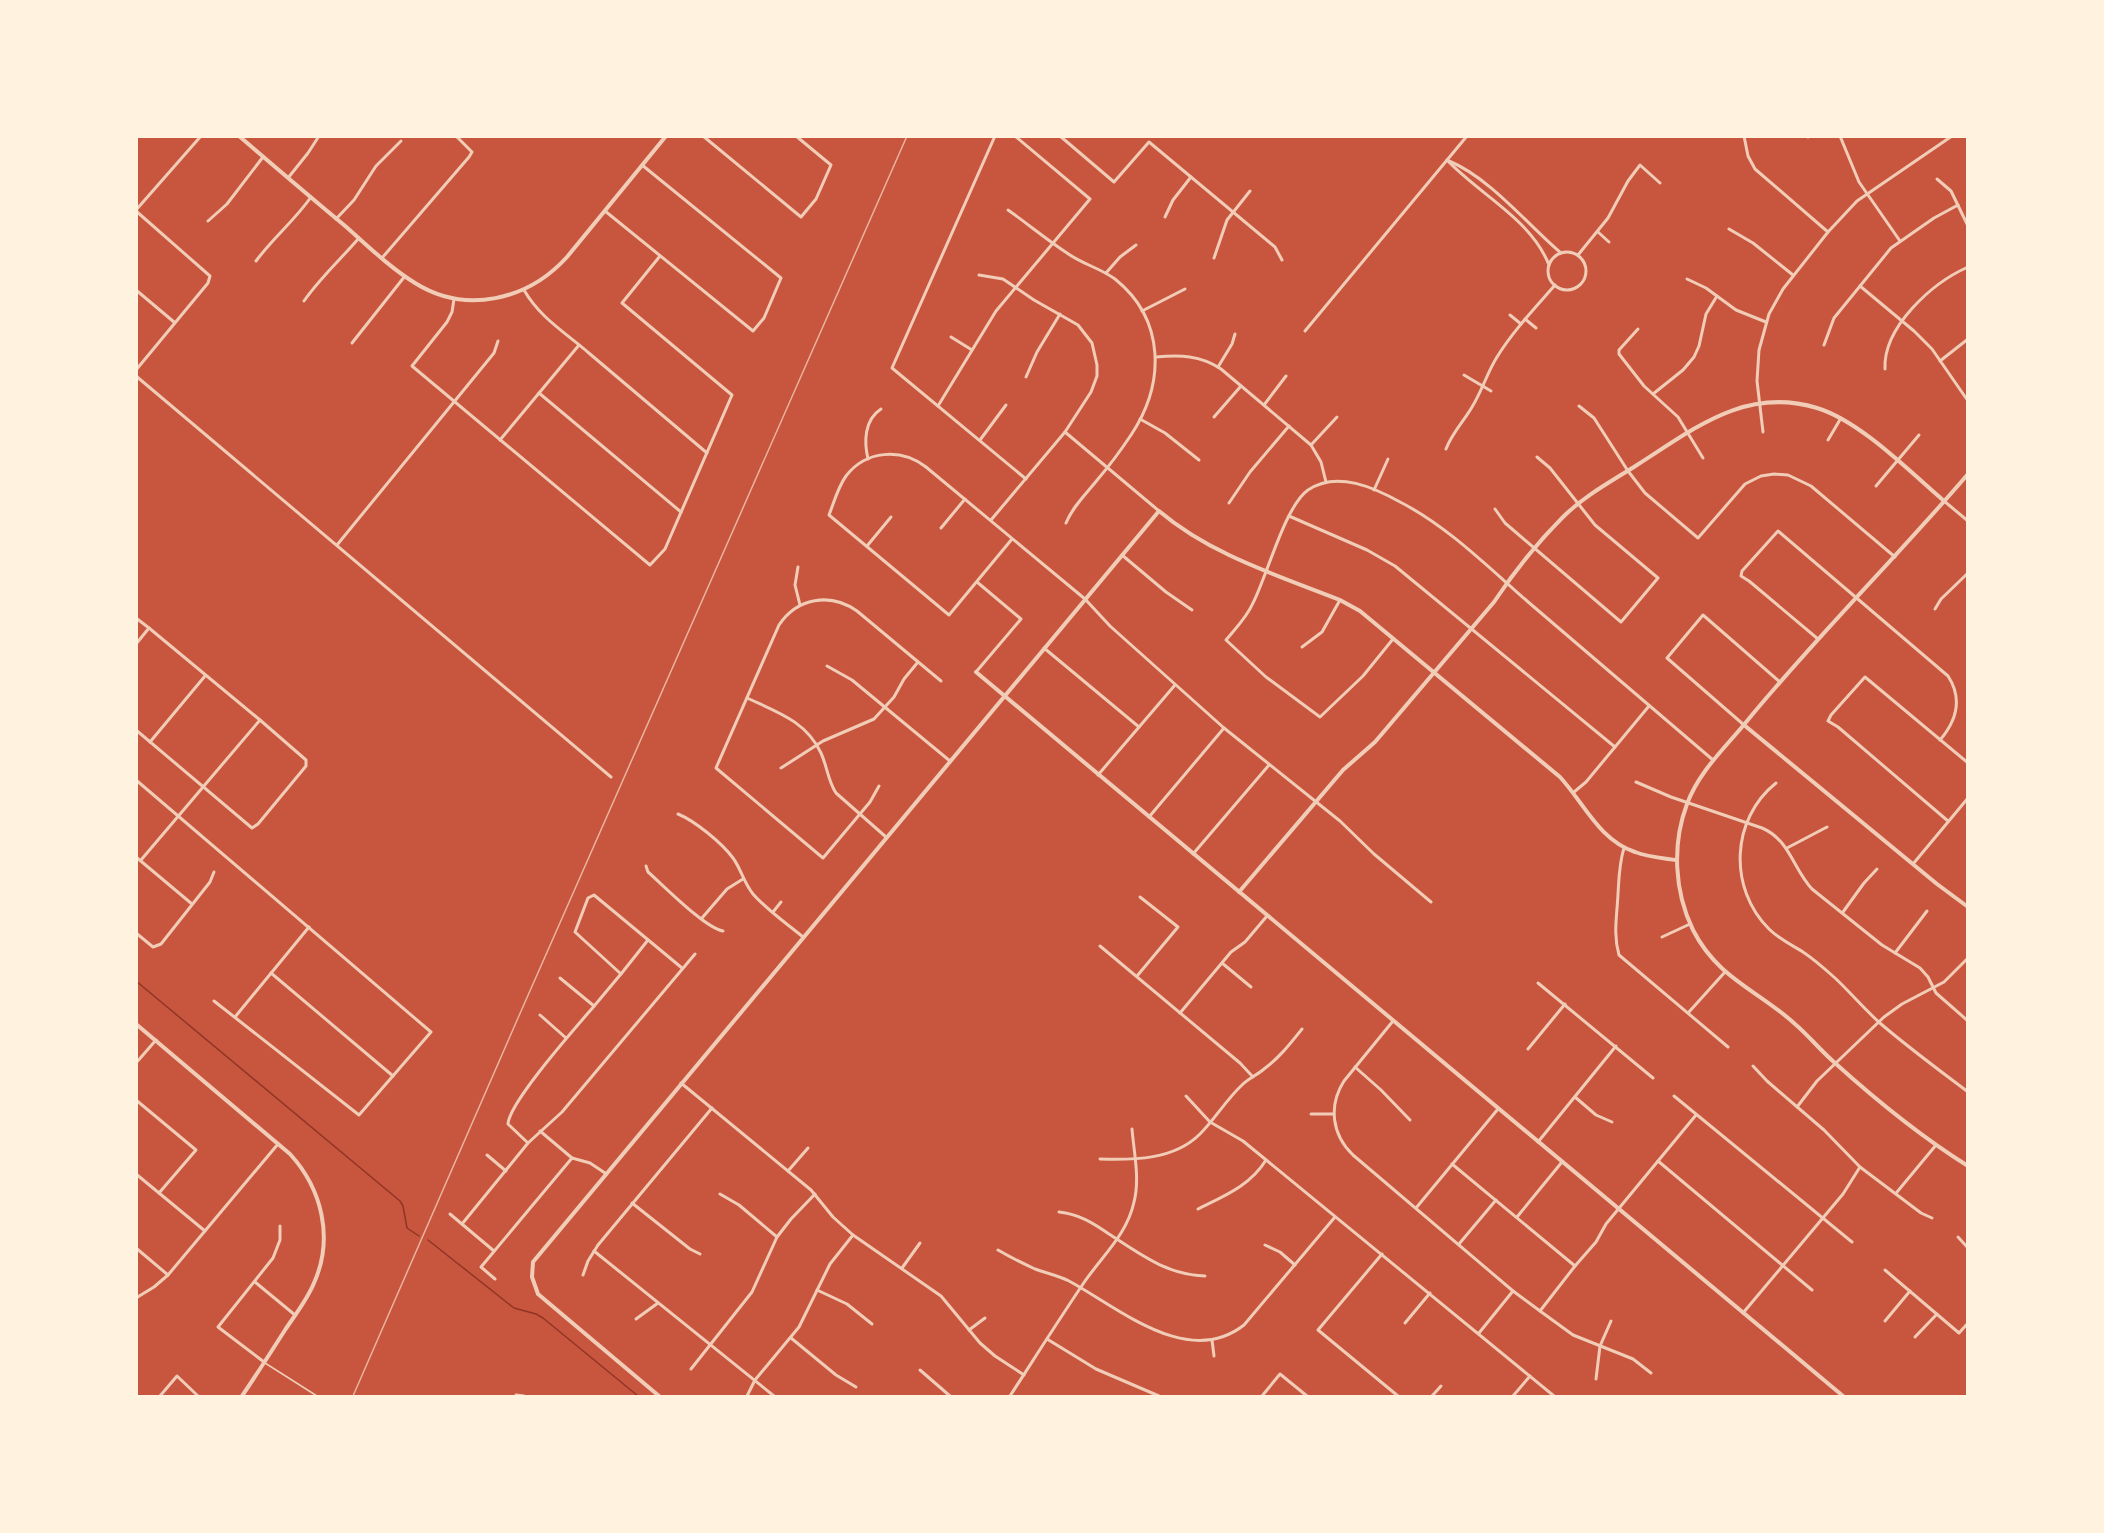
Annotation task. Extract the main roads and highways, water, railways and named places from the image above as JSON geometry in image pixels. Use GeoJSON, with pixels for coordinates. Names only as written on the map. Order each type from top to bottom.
{"type":"FeatureCollection","features":[{"type":"Feature","properties":{"kind":"waterway"},"geometry":{"type":"LineString","coordinates":[[136,981],[400,1201],[407,1228],[419,1236]]}},
{"type":"Feature","properties":{"kind":"waterway"},"geometry":{"type":"LineString","coordinates":[[428,1240],[514,1308],[543,1318],[638,1396]]}},
{"type":"Feature","properties":{"kind":"railway"},"geometry":{"type":"LineString","coordinates":[[353,1396],[907,136]]}}]}
